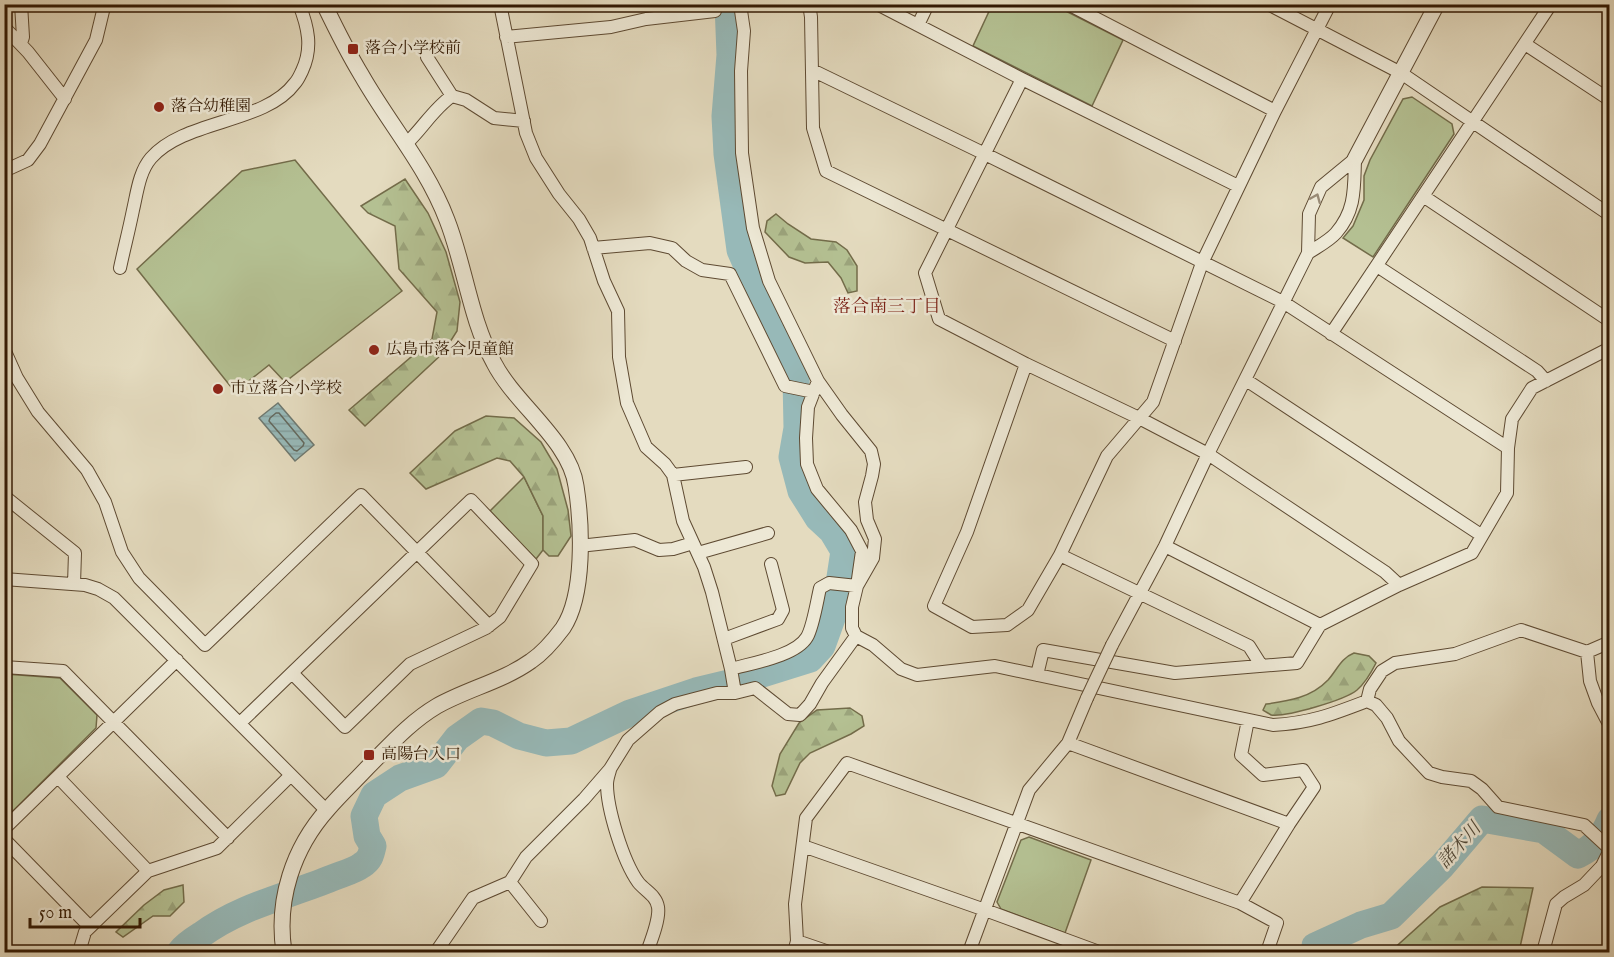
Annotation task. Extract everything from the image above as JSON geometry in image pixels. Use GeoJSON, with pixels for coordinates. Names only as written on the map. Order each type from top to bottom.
{"type":"FeatureCollection","features":[{"type":"Feature","properties":{"kind":"street"},"geometry":{"type":"LineString","coordinates":[[21,4],[24,37],[21,44]]}},
{"type":"Feature","properties":{"kind":"street"},"geometry":{"type":"LineString","coordinates":[[4,171],[28,160],[40,144],[96,40],[106,4]]}},
{"type":"Feature","properties":{"kind":"street"},"geometry":{"type":"LineString","coordinates":[[120,268],[142,175],[149,161],[162,146],[177,138],[260,108],[280,98],[296,83],[304,65],[308,47],[307,25],[299,4]]}},
{"type":"Feature","properties":{"kind":"street"},"geometry":{"type":"LineString","coordinates":[[284,952],[281,933],[286,885],[306,837],[326,810],[406,728],[421,716],[441,704],[531,662],[564,626],[574,601],[579,573],[580,528],[576,483],[567,460],[553,438],[502,379],[491,359],[448,221],[430,182],[362,77],[324,4]]}},
{"type":"Feature","properties":{"kind":"street"},"geometry":{"type":"LineString","coordinates":[[500,4],[526,133],[536,158],[590,238],[604,281],[618,311],[619,357],[627,403],[646,447],[673,475],[683,521],[712,592],[734,690]]}},
{"type":"Feature","properties":{"kind":"street"},"geometry":{"type":"LineString","coordinates":[[740,4],[744,31],[741,71],[742,153],[753,228],[807,388],[807,464],[817,489],[851,530],[862,551],[851,585],[852,628],[856,636],[873,645],[901,669],[917,675],[995,666],[1273,724],[1296,724],[1320,719],[1367,701],[1376,705],[1387,718],[1399,741],[1429,773],[1471,781],[1482,789],[1498,807],[1584,825],[1610,849],[1602,866],[1584,885],[1556,904],[1543,952]]}},
{"type":"Feature","properties":{"kind":"street"},"geometry":{"type":"LineString","coordinates":[[809,4],[813,128],[826,171],[1174,341]]}},
{"type":"Feature","properties":{"kind":"street"},"geometry":{"type":"LineString","coordinates":[[877,4],[1238,186]]}},
{"type":"Feature","properties":{"kind":"street"},"geometry":{"type":"LineString","coordinates":[[918,25],[928,4]]}},
{"type":"Feature","properties":{"kind":"street"},"geometry":{"type":"LineString","coordinates":[[1068,4],[1275,111]]}},
{"type":"Feature","properties":{"kind":"street"},"geometry":{"type":"LineString","coordinates":[[1268,4],[1401,74],[1610,215]]}},
{"type":"Feature","properties":{"kind":"street"},"geometry":{"type":"LineString","coordinates":[[1026,364],[967,532],[934,606],[972,627],[1007,625],[1028,610],[1060,555],[1107,456],[1152,402],[1202,263],[1275,111],[1330,4]]}},
{"type":"Feature","properties":{"kind":"street"},"geometry":{"type":"LineString","coordinates":[[969,952],[1029,790],[1068,742],[1112,645],[1166,546],[1208,454],[1308,253],[1309,214],[1321,187],[1355,159],[1437,4]]}},
{"type":"Feature","properties":{"kind":"street"},"geometry":{"type":"LineString","coordinates":[[1331,334],[1551,4]]}},
{"type":"Feature","properties":{"kind":"street"},"geometry":{"type":"LineString","coordinates":[[506,37],[611,27],[646,19],[715,11]]}},
{"type":"Feature","properties":{"kind":"street"},"geometry":{"type":"LineString","coordinates":[[4,27],[21,44],[65,99]]}},
{"type":"Feature","properties":{"kind":"street"},"geometry":{"type":"LineString","coordinates":[[1525,44],[1610,100]]}},
{"type":"Feature","properties":{"kind":"street"},"geometry":{"type":"LineString","coordinates":[[427,57],[452,96],[466,100],[494,118],[524,122]]}},
{"type":"Feature","properties":{"kind":"street"},"geometry":{"type":"LineString","coordinates":[[812,70],[1283,302],[1508,448]]}},
{"type":"Feature","properties":{"kind":"street"},"geometry":{"type":"LineString","coordinates":[[1022,79],[925,273],[939,320],[1208,454],[1385,572],[1399,585]]}},
{"type":"Feature","properties":{"kind":"street"},"geometry":{"type":"LineString","coordinates":[[406,144],[441,103],[452,96]]}},
{"type":"Feature","properties":{"kind":"street"},"geometry":{"type":"LineString","coordinates":[[1308,253],[1335,234],[1346,218],[1354,200],[1355,159]]}},
{"type":"Feature","properties":{"kind":"street"},"geometry":{"type":"LineString","coordinates":[[1423,196],[1610,321]]}},
{"type":"Feature","properties":{"kind":"street"},"geometry":{"type":"LineString","coordinates":[[593,248],[650,243],[672,248],[686,261],[702,270],[730,274],[785,386],[807,388],[842,415],[871,451],[874,464],[865,502],[867,520],[874,539],[873,558],[851,585]]}},
{"type":"Feature","properties":{"kind":"street"},"geometry":{"type":"LineString","coordinates":[[1377,266],[1537,371],[1546,381]]}},
{"type":"Feature","properties":{"kind":"street"},"geometry":{"type":"LineString","coordinates":[[1037,675],[1043,650],[1175,673],[1297,663],[1320,625],[1399,585],[1472,553],[1507,493],[1508,448],[1512,419],[1532,388],[1610,348]]}},
{"type":"Feature","properties":{"kind":"street"},"geometry":{"type":"LineString","coordinates":[[4,349],[17,378],[38,412],[87,470],[105,502],[122,552],[139,578],[205,645],[361,495],[489,626]]}},
{"type":"Feature","properties":{"kind":"street"},"geometry":{"type":"LineString","coordinates":[[1246,380],[1481,535]]}},
{"type":"Feature","properties":{"kind":"street"},"geometry":{"type":"LineString","coordinates":[[673,475],[746,467]]}},
{"type":"Feature","properties":{"kind":"street"},"geometry":{"type":"LineString","coordinates":[[4,496],[75,553],[74,584]]}},
{"type":"Feature","properties":{"kind":"street"},"geometry":{"type":"LineString","coordinates":[[240,723],[471,500],[532,564],[500,617],[489,626],[410,664],[345,727],[292,673]]}},
{"type":"Feature","properties":{"kind":"street"},"geometry":{"type":"LineString","coordinates":[[579,546],[635,540],[659,550],[695,548],[768,533]]}},
{"type":"Feature","properties":{"kind":"street"},"geometry":{"type":"LineString","coordinates":[[1166,546],[1320,625]]}},
{"type":"Feature","properties":{"kind":"street"},"geometry":{"type":"LineString","coordinates":[[1060,555],[1249,646],[1261,665]]}},
{"type":"Feature","properties":{"kind":"street"},"geometry":{"type":"LineString","coordinates":[[724,639],[778,618],[783,610],[771,564]]}},
{"type":"Feature","properties":{"kind":"street"},"geometry":{"type":"LineString","coordinates":[[4,579],[85,585],[114,598],[326,810]]}},
{"type":"Feature","properties":{"kind":"street"},"geometry":{"type":"LineString","coordinates":[[731,671],[790,652],[801,645],[808,636],[820,588],[829,583],[851,585]]}},
{"type":"Feature","properties":{"kind":"street"},"geometry":{"type":"LineString","coordinates":[[1367,701],[1370,690],[1382,671],[1395,663],[1455,654],[1521,630],[1587,652],[1610,642]]}},
{"type":"Feature","properties":{"kind":"street"},"geometry":{"type":"LineString","coordinates":[[436,952],[474,898],[510,882],[526,857],[584,799],[610,769],[628,740],[660,711],[675,704],[717,693],[755,688],[788,714],[800,715],[856,636]]}},
{"type":"Feature","properties":{"kind":"street"},"geometry":{"type":"LineString","coordinates":[[1587,652],[1590,681],[1610,726]]}},
{"type":"Feature","properties":{"kind":"street"},"geometry":{"type":"LineString","coordinates":[[4,829],[177,660]]}},
{"type":"Feature","properties":{"kind":"street"},"geometry":{"type":"LineString","coordinates":[[4,667],[63,671],[228,838]]}},
{"type":"Feature","properties":{"kind":"street"},"geometry":{"type":"LineString","coordinates":[[1240,903],[1314,787],[1303,770],[1263,775],[1241,755],[1248,720]]}},
{"type":"Feature","properties":{"kind":"street"},"geometry":{"type":"LineString","coordinates":[[1068,742],[1289,824]]}},
{"type":"Feature","properties":{"kind":"street"},"geometry":{"type":"LineString","coordinates":[[829,952],[795,947],[795,903],[806,818],[847,763],[1240,903],[1277,923],[1267,952]]}},
{"type":"Feature","properties":{"kind":"street"},"geometry":{"type":"LineString","coordinates":[[610,769],[607,784],[613,821],[625,856],[638,882],[654,897],[659,908],[647,952]]}},
{"type":"Feature","properties":{"kind":"street"},"geometry":{"type":"LineString","coordinates":[[79,952],[85,932],[148,871],[217,848],[291,774]]}},
{"type":"Feature","properties":{"kind":"street"},"geometry":{"type":"LineString","coordinates":[[58,777],[148,871]]}},
{"type":"Feature","properties":{"kind":"street"},"geometry":{"type":"LineString","coordinates":[[4,839],[90,927]]}},
{"type":"Feature","properties":{"kind":"street"},"geometry":{"type":"LineString","coordinates":[[803,846],[1099,952]]}},
{"type":"Feature","properties":{"kind":"street"},"geometry":{"type":"LineString","coordinates":[[510,882],[541,921]]}},
{"type":"Feature","properties":{"kind":"street"},"geometry":{"type":"LineString","coordinates":[[4,949],[8,952]]}},
{"type":"Feature","properties":{"kind":"green space"},"geometry":{"type":"Polygon","coordinates":[[[992,5],[1054,5],[1123,40],[1092,106],[973,46],[992,5]]]}},
{"type":"Feature","properties":{"kind":"green space"},"geometry":{"type":"Polygon","coordinates":[[[1412,97],[1452,124],[1454,134],[1373,257],[1343,238],[1353,226],[1364,200],[1364,176],[1370,160],[1403,99],[1412,97]]]}},
{"type":"Feature","properties":{"kind":"green space"},"geometry":{"type":"Polygon","coordinates":[[[295,160],[402,291],[285,382],[269,365],[235,392],[137,269],[242,171],[295,160]]]}},
{"type":"Feature","properties":{"kind":"green space"},"geometry":{"type":"Polygon","coordinates":[[[405,179],[428,213],[446,252],[460,302],[457,331],[443,353],[365,426],[349,410],[432,339],[437,312],[399,269],[395,226],[368,213],[361,206],[405,179]]]}},
{"type":"Feature","properties":{"kind":"green space"},"geometry":{"type":"Polygon","coordinates":[[[776,214],[811,239],[836,242],[847,250],[857,266],[857,291],[848,293],[841,278],[828,262],[805,263],[789,257],[765,232],[767,221],[776,214]]]}},
{"type":"Feature","properties":{"kind":"green space"},"geometry":{"type":"Polygon","coordinates":[[[486,416],[514,418],[541,442],[557,469],[568,510],[571,536],[558,556],[549,556],[543,550],[543,516],[524,477],[510,461],[497,458],[426,489],[410,473],[455,431],[486,416]]]}},
{"type":"Feature","properties":{"kind":"green space"},"geometry":{"type":"Polygon","coordinates":[[[524,477],[543,516],[543,550],[536,559],[490,511],[524,477]]]}},
{"type":"Feature","properties":{"kind":"green space"},"geometry":{"type":"Polygon","coordinates":[[[1354,653],[1369,656],[1376,663],[1368,678],[1351,694],[1302,711],[1271,715],[1263,710],[1266,704],[1291,700],[1314,691],[1328,680],[1346,658],[1354,653]]]}},
{"type":"Feature","properties":{"kind":"green space"},"geometry":{"type":"Polygon","coordinates":[[[5,674],[60,678],[97,715],[96,728],[7,817],[4,816],[5,674]]]}},
{"type":"Feature","properties":{"kind":"green space"},"geometry":{"type":"Polygon","coordinates":[[[850,708],[862,716],[864,726],[810,753],[800,763],[785,794],[776,796],[772,786],[780,754],[799,723],[817,710],[850,708]]]}},
{"type":"Feature","properties":{"kind":"green space"},"geometry":{"type":"Polygon","coordinates":[[[1029,837],[1091,860],[1065,933],[1001,909],[997,902],[1021,840],[1029,837]]]}},
{"type":"Feature","properties":{"kind":"green space"},"geometry":{"type":"Polygon","coordinates":[[[183,885],[184,902],[170,916],[153,916],[123,937],[116,932],[144,905],[164,890],[183,885]]]}},
{"type":"Feature","properties":{"kind":"green space"},"geometry":{"type":"Polygon","coordinates":[[[1482,887],[1533,888],[1519,952],[1390,952],[1440,907],[1482,887]]]}},
{"type":"Feature","properties":{"kind":"water"},"geometry":{"type":"Polygon","coordinates":[[[278,403],[314,445],[295,461],[259,418],[278,403]]]}},
{"type":"Feature","properties":{"kind":"waterway"},"geometry":{"type":"LineString","coordinates":[[180,952],[192,941],[232,916],[348,872],[365,863],[370,857],[373,846],[367,836],[364,816],[374,795],[400,778],[436,765],[457,738],[481,721],[493,723],[519,736],[546,743],[571,741],[630,713],[696,691],[746,679],[810,659],[822,646],[835,610],[844,551],[832,531],[818,518],[801,491],[792,457],[797,428],[796,377],[740,250],[727,154],[725,116],[730,55],[728,4]]}},
{"type":"Feature","properties":{"kind":"waterway","name":"諸木川"},"geometry":{"type":"LineString","coordinates":[[1315,952],[1315,946],[1361,925],[1391,916],[1442,866],[1482,819],[1544,830],[1578,855],[1597,841],[1610,820]]}},
{"type":"Feature","properties":{"kind":"place","name":"落合小学校前"},"geometry":{"type":"Point","coordinates":[353,49]}},
{"type":"Feature","properties":{"kind":"place","name":"落合幼稚園"},"geometry":{"type":"Point","coordinates":[159,107]}},
{"type":"Feature","properties":{"kind":"place","name":"広島市落合児童館"},"geometry":{"type":"Point","coordinates":[374,350]}},
{"type":"Feature","properties":{"kind":"place","name":"市立落合小学校"},"geometry":{"type":"Point","coordinates":[218,389]}},
{"type":"Feature","properties":{"kind":"place","name":"高陽台入口"},"geometry":{"type":"Point","coordinates":[369,755]}},
{"type":"Feature","properties":{"kind":"district","name":"落合南三丁目"},"geometry":{"type":"Point","coordinates":[887,307]}}]}
